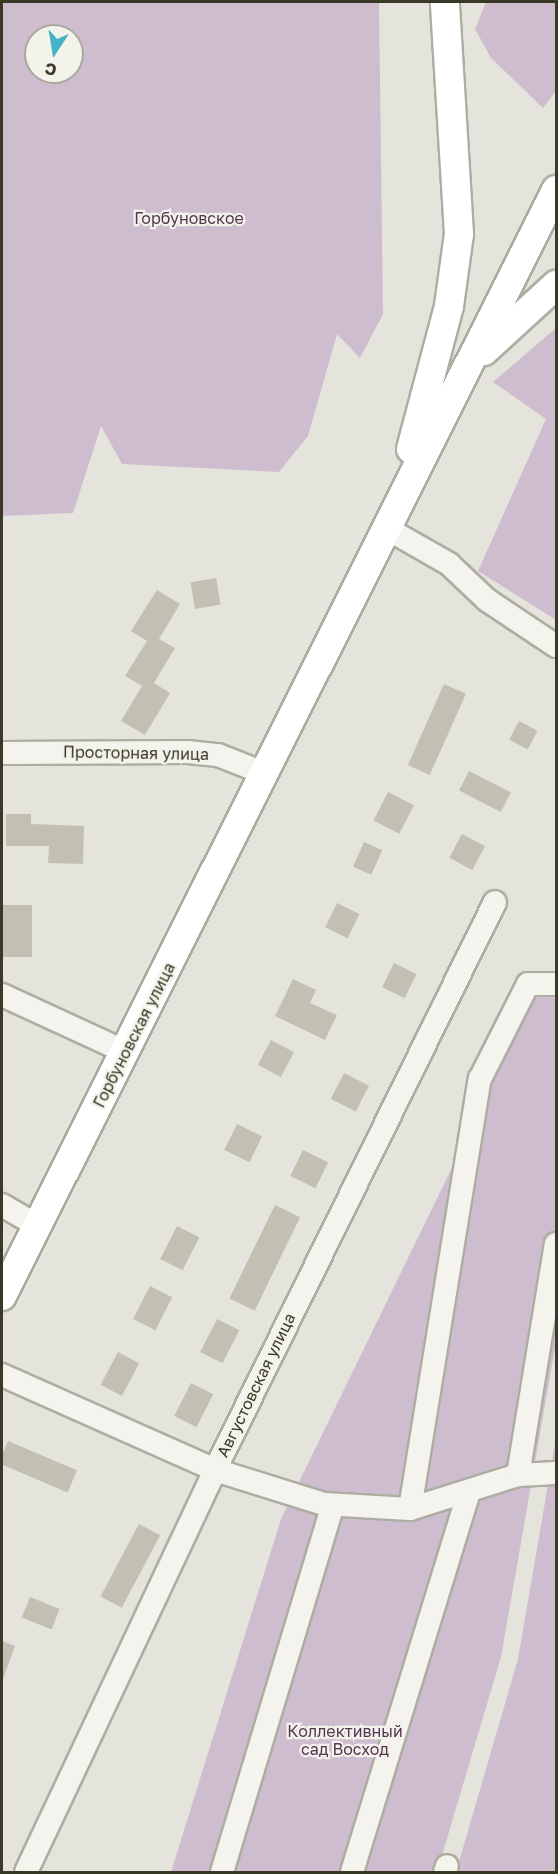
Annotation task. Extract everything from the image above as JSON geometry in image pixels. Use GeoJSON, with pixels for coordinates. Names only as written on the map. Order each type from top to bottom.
{"type":"FeatureCollection","features":[{"type":"Feature","properties":{"kind":"main road"},"geometry":{"type":"LineString","coordinates":[[391,517],[449,306],[459,234],[446,2]]}},
{"type":"Feature","properties":{"kind":"main road"},"geometry":{"type":"LineString","coordinates":[[391,517],[556,190]]}},
{"type":"Feature","properties":{"kind":"main road"},"geometry":{"type":"LineString","coordinates":[[451,396],[507,327],[556,285]]}},
{"type":"Feature","properties":{"kind":"main road","name":"Горбуновская улица"},"geometry":{"type":"LineString","coordinates":[[2,1296],[266,774],[391,517]]}},
{"type":"Feature","properties":{"kind":"street"},"geometry":{"type":"LineString","coordinates":[[391,517],[449,564],[486,600],[556,646]]}},
{"type":"Feature","properties":{"kind":"street","name":"Просторная улица"},"geometry":{"type":"LineString","coordinates":[[2,753],[188,752],[218,756],[266,774]]}},
{"type":"Feature","properties":{"kind":"street","name":"Августовская улица"},"geometry":{"type":"LineString","coordinates":[[26,1872],[215,1470],[495,902]]}},
{"type":"Feature","properties":{"kind":"street"},"geometry":{"type":"LineString","coordinates":[[410,1509],[480,1079],[528,984],[556,984]]}},
{"type":"Feature","properties":{"kind":"street"},"geometry":{"type":"LineString","coordinates":[[2,995],[126,1052]]}},
{"type":"Feature","properties":{"kind":"street"},"geometry":{"type":"LineString","coordinates":[[2,1205],[38,1226]]}},
{"type":"Feature","properties":{"kind":"street"},"geometry":{"type":"LineString","coordinates":[[518,1475],[556,1244]]}},
{"type":"Feature","properties":{"kind":"street"},"geometry":{"type":"LineString","coordinates":[[2,1375],[215,1470],[333,1505],[410,1509],[468,1494],[518,1475],[556,1473]]}},
{"type":"Feature","properties":{"kind":"street"},"geometry":{"type":"LineString","coordinates":[[352,1872],[468,1494]]}},
{"type":"Feature","properties":{"kind":"street"},"geometry":{"type":"LineString","coordinates":[[222,1872],[333,1505]]}},
{"type":"Feature","properties":{"kind":"green space","name":"Горбуновское"},"geometry":{"type":"Polygon","coordinates":[[[2,2],[379,2],[383,314],[360,358],[337,334],[308,436],[279,472],[122,464],[101,426],[73,513],[2,516],[2,2]]]}},
{"type":"Feature","properties":{"kind":"green space"},"geometry":{"type":"Polygon","coordinates":[[[486,2],[556,2],[556,91],[543,108],[491,58],[475,29],[486,2]]]}},
{"type":"Feature","properties":{"kind":"green space"},"geometry":{"type":"Polygon","coordinates":[[[556,328],[556,620],[478,571],[546,419],[493,382],[556,328]]]}},
{"type":"Feature","properties":{"kind":"green space","name":"Коллективный сад Восход"},"geometry":{"type":"Polygon","coordinates":[[[537,993],[556,998],[556,1342],[501,1657],[437,1872],[171,1872],[281,1519],[537,993]]]}},
{"type":"Feature","properties":{"kind":"green space"},"geometry":{"type":"Polygon","coordinates":[[[556,1438],[556,1872],[456,1872],[518,1659],[556,1438]]]}},
{"type":"Feature","properties":{"kind":"building"},"geometry":{"type":"Polygon","coordinates":[[[216,578],[221,605],[195,609],[190,583],[216,578]]]}},
{"type":"Feature","properties":{"kind":"building"},"geometry":{"type":"Polygon","coordinates":[[[157,590],[180,604],[159,639],[175,648],[154,683],[170,693],[145,735],[121,721],[142,686],[125,676],[147,641],[131,631],[157,590]]]}},
{"type":"Feature","properties":{"kind":"building"},"geometry":{"type":"Polygon","coordinates":[[[444,684],[466,694],[430,775],[408,765],[444,684]]]}},
{"type":"Feature","properties":{"kind":"building"},"geometry":{"type":"Polygon","coordinates":[[[519,721],[538,731],[528,749],[509,740],[519,721]]]}},
{"type":"Feature","properties":{"kind":"building"},"geometry":{"type":"Polygon","coordinates":[[[469,771],[511,792],[501,812],[459,791],[469,771]]]}},
{"type":"Feature","properties":{"kind":"building"},"geometry":{"type":"Polygon","coordinates":[[[388,792],[414,805],[399,834],[373,821],[388,792]]]}},
{"type":"Feature","properties":{"kind":"building"},"geometry":{"type":"Polygon","coordinates":[[[6,814],[31,814],[31,824],[84,826],[83,864],[48,863],[49,846],[6,846],[6,814]]]}},
{"type":"Feature","properties":{"kind":"building"},"geometry":{"type":"Polygon","coordinates":[[[462,834],[485,846],[472,870],[449,858],[462,834]]]}},
{"type":"Feature","properties":{"kind":"building"},"geometry":{"type":"Polygon","coordinates":[[[364,842],[382,850],[371,875],[353,867],[364,842]]]}},
{"type":"Feature","properties":{"kind":"building"},"geometry":{"type":"Polygon","coordinates":[[[337,903],[359,914],[348,938],[325,927],[337,903]]]}},
{"type":"Feature","properties":{"kind":"building"},"geometry":{"type":"Polygon","coordinates":[[[2,905],[32,905],[32,957],[2,957],[2,905]]]}},
{"type":"Feature","properties":{"kind":"building"},"geometry":{"type":"Polygon","coordinates":[[[394,963],[416,974],[405,998],[382,987],[394,963]]]}},
{"type":"Feature","properties":{"kind":"building"},"geometry":{"type":"Polygon","coordinates":[[[293,979],[316,990],[310,1003],[337,1015],[325,1040],[275,1016],[293,979]]]}},
{"type":"Feature","properties":{"kind":"building"},"geometry":{"type":"Polygon","coordinates":[[[271,1040],[294,1052],[281,1077],[258,1065],[271,1040]]]}},
{"type":"Feature","properties":{"kind":"building"},"geometry":{"type":"Polygon","coordinates":[[[344,1073],[369,1086],[356,1112],[331,1099],[344,1073]]]}},
{"type":"Feature","properties":{"kind":"building"},"geometry":{"type":"Polygon","coordinates":[[[237,1124],[262,1136],[249,1162],[224,1150],[237,1124]]]}},
{"type":"Feature","properties":{"kind":"building"},"geometry":{"type":"Polygon","coordinates":[[[303,1150],[328,1162],[315,1188],[290,1176],[303,1150]]]}},
{"type":"Feature","properties":{"kind":"building"},"geometry":{"type":"Polygon","coordinates":[[[275,1205],[300,1217],[255,1311],[229,1298],[275,1205]]]}},
{"type":"Feature","properties":{"kind":"building"},"geometry":{"type":"Polygon","coordinates":[[[177,1226],[199,1237],[182,1270],[160,1259],[177,1226]]]}},
{"type":"Feature","properties":{"kind":"building"},"geometry":{"type":"Polygon","coordinates":[[[150,1286],[172,1297],[155,1330],[133,1319],[150,1286]]]}},
{"type":"Feature","properties":{"kind":"building"},"geometry":{"type":"Polygon","coordinates":[[[217,1319],[239,1330],[222,1363],[200,1352],[217,1319]]]}},
{"type":"Feature","properties":{"kind":"building"},"geometry":{"type":"Polygon","coordinates":[[[118,1352],[139,1363],[122,1396],[101,1385],[118,1352]]]}},
{"type":"Feature","properties":{"kind":"building"},"geometry":{"type":"Polygon","coordinates":[[[191,1383],[213,1394],[196,1427],[174,1416],[191,1383]]]}},
{"type":"Feature","properties":{"kind":"building"},"geometry":{"type":"Polygon","coordinates":[[[8,1441],[77,1470],[68,1492],[2,1465],[2,1455],[8,1441]]]}},
{"type":"Feature","properties":{"kind":"building"},"geometry":{"type":"Polygon","coordinates":[[[139,1524],[160,1535],[122,1608],[101,1596],[139,1524]]]}},
{"type":"Feature","properties":{"kind":"building"},"geometry":{"type":"Polygon","coordinates":[[[30,1597],[60,1609],[51,1629],[22,1617],[30,1597]]]}},
{"type":"Feature","properties":{"kind":"building"},"geometry":{"type":"Polygon","coordinates":[[[2,1641],[15,1646],[3,1679],[2,1679],[2,1641]]]}}]}
